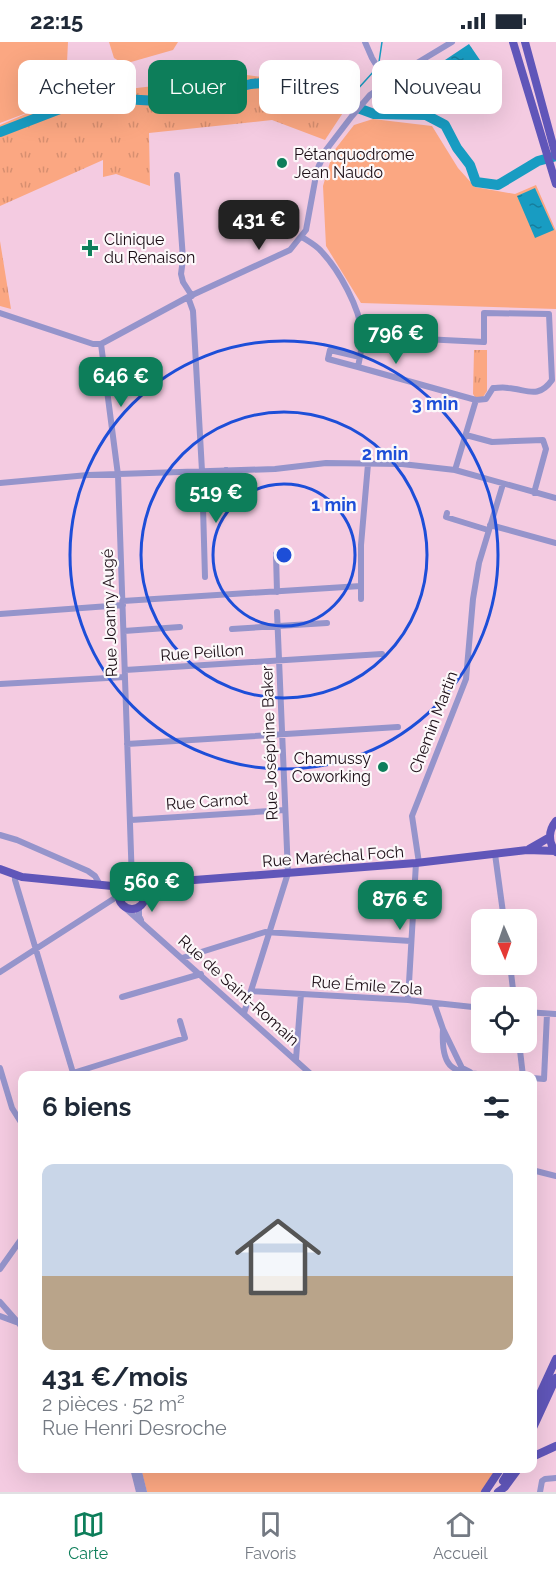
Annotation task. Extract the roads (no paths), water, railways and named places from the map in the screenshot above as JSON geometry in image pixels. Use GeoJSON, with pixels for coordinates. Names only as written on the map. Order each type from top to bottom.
{"type":"FeatureCollection","features":[{"type":"Feature","properties":{"kind":"main road"},"geometry":{"type":"LineString","coordinates":[[513,42],[549,148],[556,156]]}},
{"type":"Feature","properties":{"kind":"main road"},"geometry":{"type":"LineString","coordinates":[[525,42],[549,148],[551,170],[556,184]]}},
{"type":"Feature","properties":{"kind":"main road"},"geometry":{"type":"LineString","coordinates":[[556,821],[550,837],[556,851]]}},
{"type":"Feature","properties":{"kind":"main road","name":"Rue Maréchal Foch"},"geometry":{"type":"LineString","coordinates":[[527,850],[550,837]]}},
{"type":"Feature","properties":{"kind":"main road","name":"Rue Maréchal Foch"},"geometry":{"type":"LineString","coordinates":[[141,886],[155,883],[417,863],[527,850],[556,851]]}},
{"type":"Feature","properties":{"kind":"main road"},"geometry":{"type":"LineString","coordinates":[[0,869],[15,874],[57,881],[122,887],[132,882],[141,886],[145,891],[145,898],[139,907],[133,909],[124,907],[118,896],[122,887]]}},
{"type":"Feature","properties":{"kind":"main road"},"geometry":{"type":"LineString","coordinates":[[537,1400],[556,1359]]}},
{"type":"Feature","properties":{"kind":"main road"},"geometry":{"type":"LineString","coordinates":[[537,1419],[556,1378]]}},
{"type":"Feature","properties":{"kind":"main road"},"geometry":{"type":"LineString","coordinates":[[537,1455],[556,1446]]}},
{"type":"Feature","properties":{"kind":"main road"},"geometry":{"type":"LineString","coordinates":[[485,1492],[498,1473]]}},
{"type":"Feature","properties":{"kind":"main road"},"geometry":{"type":"LineString","coordinates":[[496,1492],[508,1473]]}},
{"type":"Feature","properties":{"kind":"main road"},"geometry":{"type":"LineString","coordinates":[[496,1492],[505,1487],[515,1473]]}},
{"type":"Feature","properties":{"kind":"street"},"geometry":{"type":"LineString","coordinates":[[365,42],[373,60]]}},
{"type":"Feature","properties":{"kind":"street"},"geometry":{"type":"LineString","coordinates":[[423,60],[448,44]]}},
{"type":"Feature","properties":{"kind":"street"},"geometry":{"type":"LineString","coordinates":[[0,313],[93,344],[101,344],[190,296],[290,250],[302,237],[309,220],[317,170],[326,150],[352,116],[372,95]]}},
{"type":"Feature","properties":{"kind":"street"},"geometry":{"type":"LineString","coordinates":[[177,175],[183,259],[181,274],[193,311],[205,577]]}},
{"type":"Feature","properties":{"kind":"street"},"geometry":{"type":"LineString","coordinates":[[302,237],[319,249],[330,262],[351,296],[363,336],[358,367]]}},
{"type":"Feature","properties":{"kind":"street"},"geometry":{"type":"LineString","coordinates":[[360,357],[330,350],[327,359],[476,400],[486,399],[493,388],[536,392],[550,384],[552,380],[549,314],[484,313],[484,342],[363,336]]}},
{"type":"Feature","properties":{"kind":"street","name":"Rue Joanny Augé"},"geometry":{"type":"LineString","coordinates":[[101,344],[118,475],[132,882]]}},
{"type":"Feature","properties":{"kind":"street"},"geometry":{"type":"LineString","coordinates":[[455,470],[476,400]]}},
{"type":"Feature","properties":{"kind":"street"},"geometry":{"type":"LineString","coordinates":[[466,435],[492,442],[543,440],[546,449],[534,493]]}},
{"type":"Feature","properties":{"kind":"street"},"geometry":{"type":"LineString","coordinates":[[0,483],[118,475],[275,469],[326,463],[402,464],[455,470],[556,498]]}},
{"type":"Feature","properties":{"kind":"street"},"geometry":{"type":"LineString","coordinates":[[361,599],[361,545],[368,464]]}},
{"type":"Feature","properties":{"kind":"street"},"geometry":{"type":"LineString","coordinates":[[226,470],[227,504]]}},
{"type":"Feature","properties":{"kind":"street","name":"Chemin Martin"},"geometry":{"type":"LineString","coordinates":[[408,1000],[417,863],[412,816],[466,680],[473,599],[479,563],[504,484]]}},
{"type":"Feature","properties":{"kind":"street"},"geometry":{"type":"LineString","coordinates":[[447,513],[446,517],[556,543]]}},
{"type":"Feature","properties":{"kind":"street"},"geometry":{"type":"LineString","coordinates":[[276,554],[278,592]]}},
{"type":"Feature","properties":{"kind":"street"},"geometry":{"type":"LineString","coordinates":[[0,614],[361,586]]}},
{"type":"Feature","properties":{"kind":"street","name":"Rue Joséphine Baker"},"geometry":{"type":"LineString","coordinates":[[244,1012],[288,873],[277,612]]}},
{"type":"Feature","properties":{"kind":"street"},"geometry":{"type":"LineString","coordinates":[[232,629],[327,623]]}},
{"type":"Feature","properties":{"kind":"street"},"geometry":{"type":"LineString","coordinates":[[124,631],[180,627]]}},
{"type":"Feature","properties":{"kind":"street","name":"Rue Peillon"},"geometry":{"type":"LineString","coordinates":[[0,684],[280,660],[382,654]]}},
{"type":"Feature","properties":{"kind":"street"},"geometry":{"type":"LineString","coordinates":[[127,744],[398,727]]}},
{"type":"Feature","properties":{"kind":"street","name":"Rue Carnot"},"geometry":{"type":"LineString","coordinates":[[131,820],[285,810]]}},
{"type":"Feature","properties":{"kind":"street"},"geometry":{"type":"LineString","coordinates":[[0,835],[17,840],[88,871],[95,876],[100,885]]}},
{"type":"Feature","properties":{"kind":"street"},"geometry":{"type":"LineString","coordinates":[[495,854],[502,909]]}},
{"type":"Feature","properties":{"kind":"street"},"geometry":{"type":"LineString","coordinates":[[15,874],[72,1071]]}},
{"type":"Feature","properties":{"kind":"street"},"geometry":{"type":"LineString","coordinates":[[0,972],[118,896]]}},
{"type":"Feature","properties":{"kind":"street","name":"Rue de Saint-Romain"},"geometry":{"type":"LineString","coordinates":[[124,907],[308,1071]]}},
{"type":"Feature","properties":{"kind":"street","name":"Rue de Saint-Romain"},"geometry":{"type":"LineString","coordinates":[[139,907],[139,916],[146,925]]}},
{"type":"Feature","properties":{"kind":"street"},"geometry":{"type":"LineString","coordinates":[[182,958],[270,931],[411,940]]}},
{"type":"Feature","properties":{"kind":"street"},"geometry":{"type":"LineString","coordinates":[[122,997],[201,974]]}},
{"type":"Feature","properties":{"kind":"street","name":"Rue Émile Zola"},"geometry":{"type":"LineString","coordinates":[[251,991],[408,1000],[471,1007]]}},
{"type":"Feature","properties":{"kind":"street"},"geometry":{"type":"LineString","coordinates":[[296,1059],[301,994]]}},
{"type":"Feature","properties":{"kind":"street"},"geometry":{"type":"LineString","coordinates":[[434,1003],[443,1029],[462,1068],[468,1071]]}},
{"type":"Feature","properties":{"kind":"street"},"geometry":{"type":"LineString","coordinates":[[537,1013],[555,1014]]}},
{"type":"Feature","properties":{"kind":"street"},"geometry":{"type":"LineString","coordinates":[[537,1078],[544,1079],[547,1014]]}},
{"type":"Feature","properties":{"kind":"street"},"geometry":{"type":"LineString","coordinates":[[82,1071],[185,1038],[180,1021]]}},
{"type":"Feature","properties":{"kind":"street"},"geometry":{"type":"LineString","coordinates":[[443,1029],[443,1052],[448,1065],[466,1071]]}},
{"type":"Feature","properties":{"kind":"street"},"geometry":{"type":"LineString","coordinates":[[520,1053],[522,1071]]}},
{"type":"Feature","properties":{"kind":"street"},"geometry":{"type":"LineString","coordinates":[[0,1068],[12,1108],[18,1118]]}},
{"type":"Feature","properties":{"kind":"street"},"geometry":{"type":"LineString","coordinates":[[537,1171],[556,1176]]}},
{"type":"Feature","properties":{"kind":"street"},"geometry":{"type":"LineString","coordinates":[[1,1266],[18,1243]]}},
{"type":"Feature","properties":{"kind":"street"},"geometry":{"type":"LineString","coordinates":[[0,1302],[18,1323]]}},
{"type":"Feature","properties":{"kind":"street"},"geometry":{"type":"LineString","coordinates":[[0,1316],[18,1324]]}},
{"type":"Feature","properties":{"kind":"street"},"geometry":{"type":"LineString","coordinates":[[134,1473],[139,1492]]}},
{"type":"Feature","properties":{"kind":"street"},"geometry":{"type":"LineString","coordinates":[[139,1473],[144,1492]]}},
{"type":"Feature","properties":{"kind":"street"},"geometry":{"type":"LineString","coordinates":[[540,1492],[542,1481],[556,1478]]}},
{"type":"Feature","properties":{"kind":"water"},"geometry":{"type":"Polygon","coordinates":[[[469,44],[480,60],[445,60],[469,44]]]}},
{"type":"Feature","properties":{"kind":"water"},"geometry":{"type":"Polygon","coordinates":[[[535,188],[554,230],[535,238],[517,196],[535,188]]]}},
{"type":"Feature","properties":{"kind":"waterway"},"geometry":{"type":"LineString","coordinates":[[379,60],[382,42]]}},
{"type":"Feature","properties":{"kind":"waterway"},"geometry":{"type":"LineString","coordinates":[[360,86],[372,73]]}},
{"type":"Feature","properties":{"kind":"waterway"},"geometry":{"type":"LineString","coordinates":[[0,132],[78,102],[106,98],[158,101],[188,99],[251,84],[285,81],[374,114],[426,115],[445,125],[457,148],[470,165],[476,182],[498,185],[538,161],[556,156]]}},
{"type":"Feature","properties":{"kind":"place","name":"Pétanquodrome Jean Naudo"},"geometry":{"type":"Point","coordinates":[282,163]}},
{"type":"Feature","properties":{"kind":"place","name":"Clinique du Renaison"},"geometry":{"type":"Point","coordinates":[90,248]}},
{"type":"Feature","properties":{"kind":"place","name":"Chamussy Coworking"},"geometry":{"type":"Point","coordinates":[383,767]}}]}
